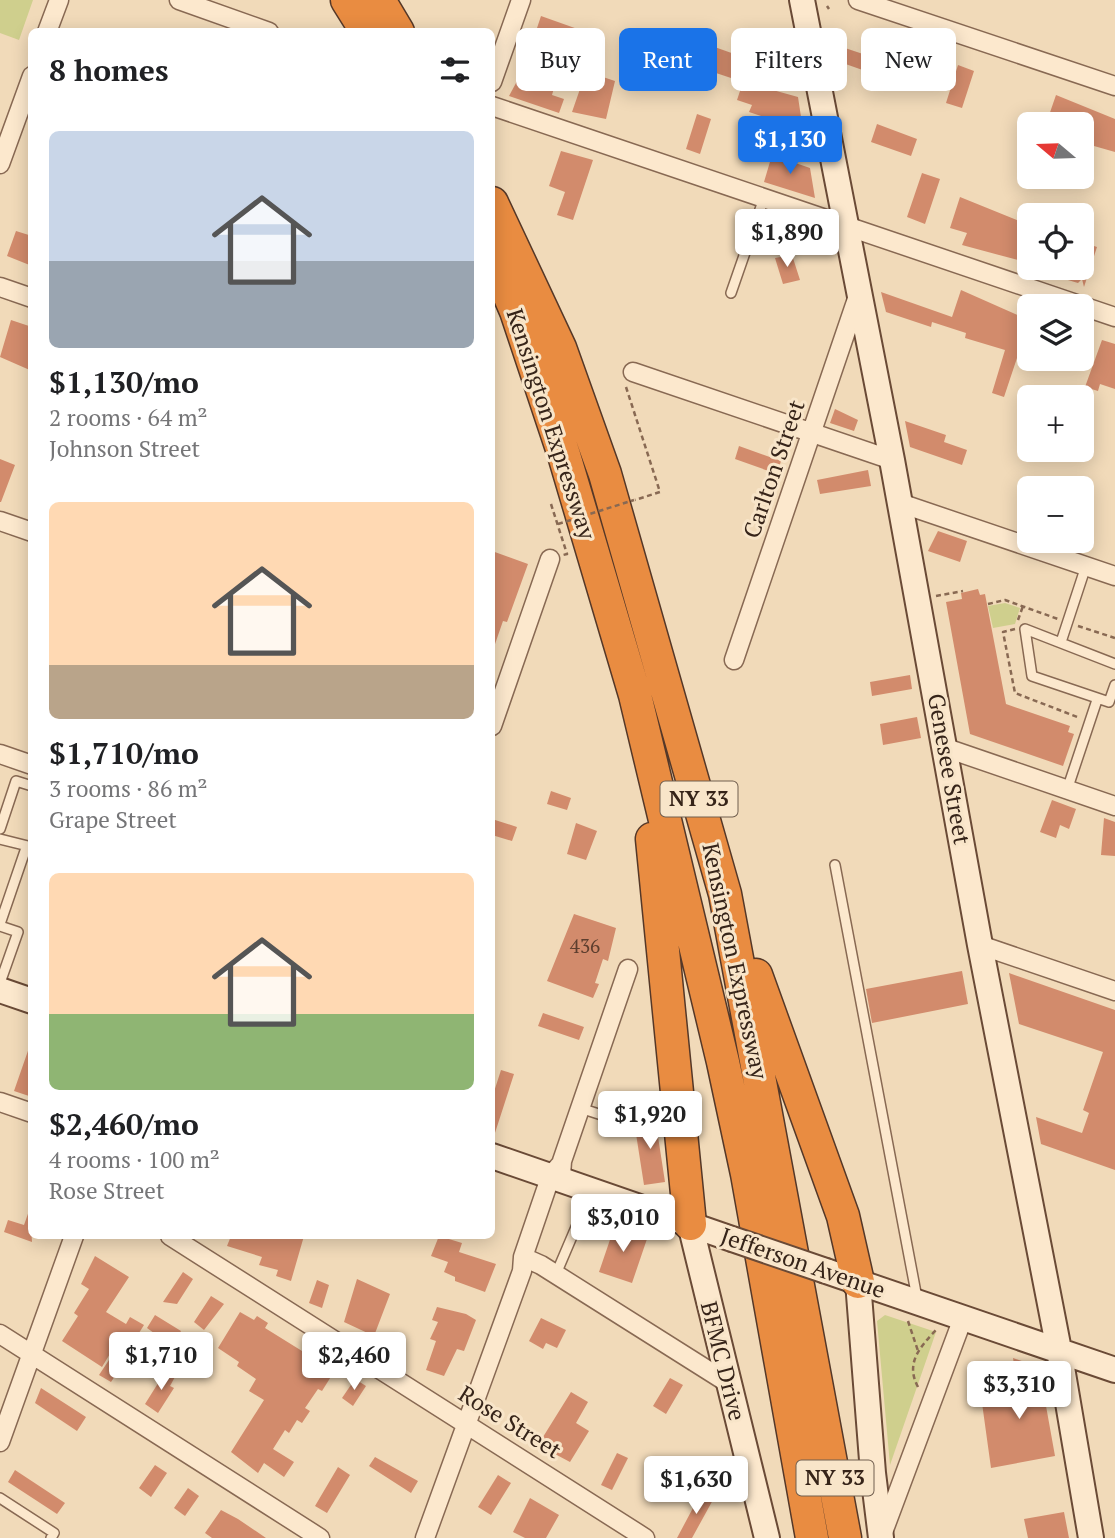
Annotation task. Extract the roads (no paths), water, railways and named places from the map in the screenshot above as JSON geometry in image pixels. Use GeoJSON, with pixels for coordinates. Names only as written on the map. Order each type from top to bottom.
{"type":"FeatureCollection","features":[{"type":"Feature","properties":{"kind":"highway"},"geometry":{"type":"LineString","coordinates":[[347,0],[364,28]]}},
{"type":"Feature","properties":{"kind":"highway"},"geometry":{"type":"LineString","coordinates":[[379,0],[396,28]]}},
{"type":"Feature","properties":{"kind":"highway","name":"Kensington Expressway"},"geometry":{"type":"LineString","coordinates":[[495,209],[560,348],[605,474],[725,894],[845,1538]]}},
{"type":"Feature","properties":{"kind":"highway","name":"Kensington Expressway"},"geometry":{"type":"LineString","coordinates":[[495,262],[516,311],[565,455],[635,695],[731,1100],[769,1286],[812,1538]]}},
{"type":"Feature","properties":{"kind":"highway"},"geometry":{"type":"LineString","coordinates":[[635,695],[647,786],[690,1224]]}},
{"type":"Feature","properties":{"kind":"highway"},"geometry":{"type":"LineString","coordinates":[[725,894],[838,1203],[858,1282]]}},
{"type":"Feature","properties":{"kind":"main road","name":"Genesee Street"},"geometry":{"type":"LineString","coordinates":[[802,0],[892,460],[981,946],[1059,1350],[1091,1538]]}},
{"type":"Feature","properties":{"kind":"main road"},"geometry":{"type":"LineString","coordinates":[[0,990],[28,1000]]}},
{"type":"Feature","properties":{"kind":"main road","name":"Jefferson Avenue"},"geometry":{"type":"LineString","coordinates":[[495,1157],[557,1173],[592,1189],[858,1282],[913,1312],[962,1318],[1115,1370]]}},
{"type":"Feature","properties":{"kind":"main road","name":"BFMC Drive"},"geometry":{"type":"LineString","coordinates":[[690,1224],[767,1538]]}},
{"type":"Feature","properties":{"kind":"main road"},"geometry":{"type":"LineString","coordinates":[[858,1282],[873,1473],[881,1538]]}},
{"type":"Feature","properties":{"kind":"street"},"geometry":{"type":"LineString","coordinates":[[48,28],[59,0]]}},
{"type":"Feature","properties":{"kind":"street"},"geometry":{"type":"LineString","coordinates":[[179,0],[258,28]]}},
{"type":"Feature","properties":{"kind":"street"},"geometry":{"type":"LineString","coordinates":[[495,74],[521,0]]}},
{"type":"Feature","properties":{"kind":"street"},"geometry":{"type":"LineString","coordinates":[[858,0],[1115,86]]}},
{"type":"Feature","properties":{"kind":"street"},"geometry":{"type":"LineString","coordinates":[[0,164],[28,87]]}},
{"type":"Feature","properties":{"kind":"street"},"geometry":{"type":"LineString","coordinates":[[495,107],[1115,317]]}},
{"type":"Feature","properties":{"kind":"street"},"geometry":{"type":"LineString","coordinates":[[0,287],[28,297]]}},
{"type":"Feature","properties":{"kind":"street","name":"Carlton Street"},"geometry":{"type":"LineString","coordinates":[[734,660],[859,292]]}},
{"type":"Feature","properties":{"kind":"street"},"geometry":{"type":"LineString","coordinates":[[629,376],[812,432],[892,460]]}},
{"type":"Feature","properties":{"kind":"street"},"geometry":{"type":"LineString","coordinates":[[900,503],[1115,576]]}},
{"type":"Feature","properties":{"kind":"street"},"geometry":{"type":"LineString","coordinates":[[0,522],[28,531]]}},
{"type":"Feature","properties":{"kind":"street"},"geometry":{"type":"LineString","coordinates":[[495,718],[558,556]]}},
{"type":"Feature","properties":{"kind":"street"},"geometry":{"type":"LineString","coordinates":[[946,748],[1115,806]]}},
{"type":"Feature","properties":{"kind":"street"},"geometry":{"type":"LineString","coordinates":[[0,754],[28,764]]}},
{"type":"Feature","properties":{"kind":"street"},"geometry":{"type":"LineString","coordinates":[[981,946],[1115,991]]}},
{"type":"Feature","properties":{"kind":"street"},"geometry":{"type":"LineString","coordinates":[[425,1538],[526,1263],[628,969]]}},
{"type":"Feature","properties":{"kind":"street"},"geometry":{"type":"LineString","coordinates":[[0,1102],[28,1112]]}},
{"type":"Feature","properties":{"kind":"street"},"geometry":{"type":"LineString","coordinates":[[0,1442],[73,1239]]}},
{"type":"Feature","properties":{"kind":"street","name":"Rose Street"},"geometry":{"type":"LineString","coordinates":[[175,1239],[645,1538]]}},
{"type":"Feature","properties":{"kind":"street"},"geometry":{"type":"LineString","coordinates":[[526,1263],[556,1274],[728,1383]]}},
{"type":"Feature","properties":{"kind":"street"},"geometry":{"type":"LineString","coordinates":[[881,1538],[962,1318]]}},
{"type":"Feature","properties":{"kind":"street"},"geometry":{"type":"LineString","coordinates":[[0,1334],[320,1538]]}},
{"type":"Feature","properties":{"kind":"lane"},"geometry":{"type":"LineString","coordinates":[[731,293],[764,198]]}},
{"type":"Feature","properties":{"kind":"lane"},"geometry":{"type":"LineString","coordinates":[[1061,642],[1086,566]]}},
{"type":"Feature","properties":{"kind":"lane"},"geometry":{"type":"LineString","coordinates":[[1115,664],[1025,629],[1032,676],[1109,702],[1115,685]]}},
{"type":"Feature","properties":{"kind":"lane"},"geometry":{"type":"LineString","coordinates":[[1067,790],[1097,700]]}},
{"type":"Feature","properties":{"kind":"lane"},"geometry":{"type":"LineString","coordinates":[[0,830],[16,781],[28,785]]}},
{"type":"Feature","properties":{"kind":"lane"},"geometry":{"type":"LineString","coordinates":[[0,839],[28,848]]}},
{"type":"Feature","properties":{"kind":"lane"},"geometry":{"type":"LineString","coordinates":[[0,983],[18,932],[0,925],[28,851]]}},
{"type":"Feature","properties":{"kind":"lane"},"geometry":{"type":"LineString","coordinates":[[835,865],[913,1312]]}},
{"type":"Feature","properties":{"kind":"lane"},"geometry":{"type":"LineString","coordinates":[[580,1108],[611,1118]]}},
{"type":"Feature","properties":{"kind":"lane"},"geometry":{"type":"LineString","coordinates":[[556,1274],[592,1189]]}},
{"type":"Feature","properties":{"kind":"lane"},"geometry":{"type":"LineString","coordinates":[[0,1498],[54,1533],[51,1538]]}}]}
